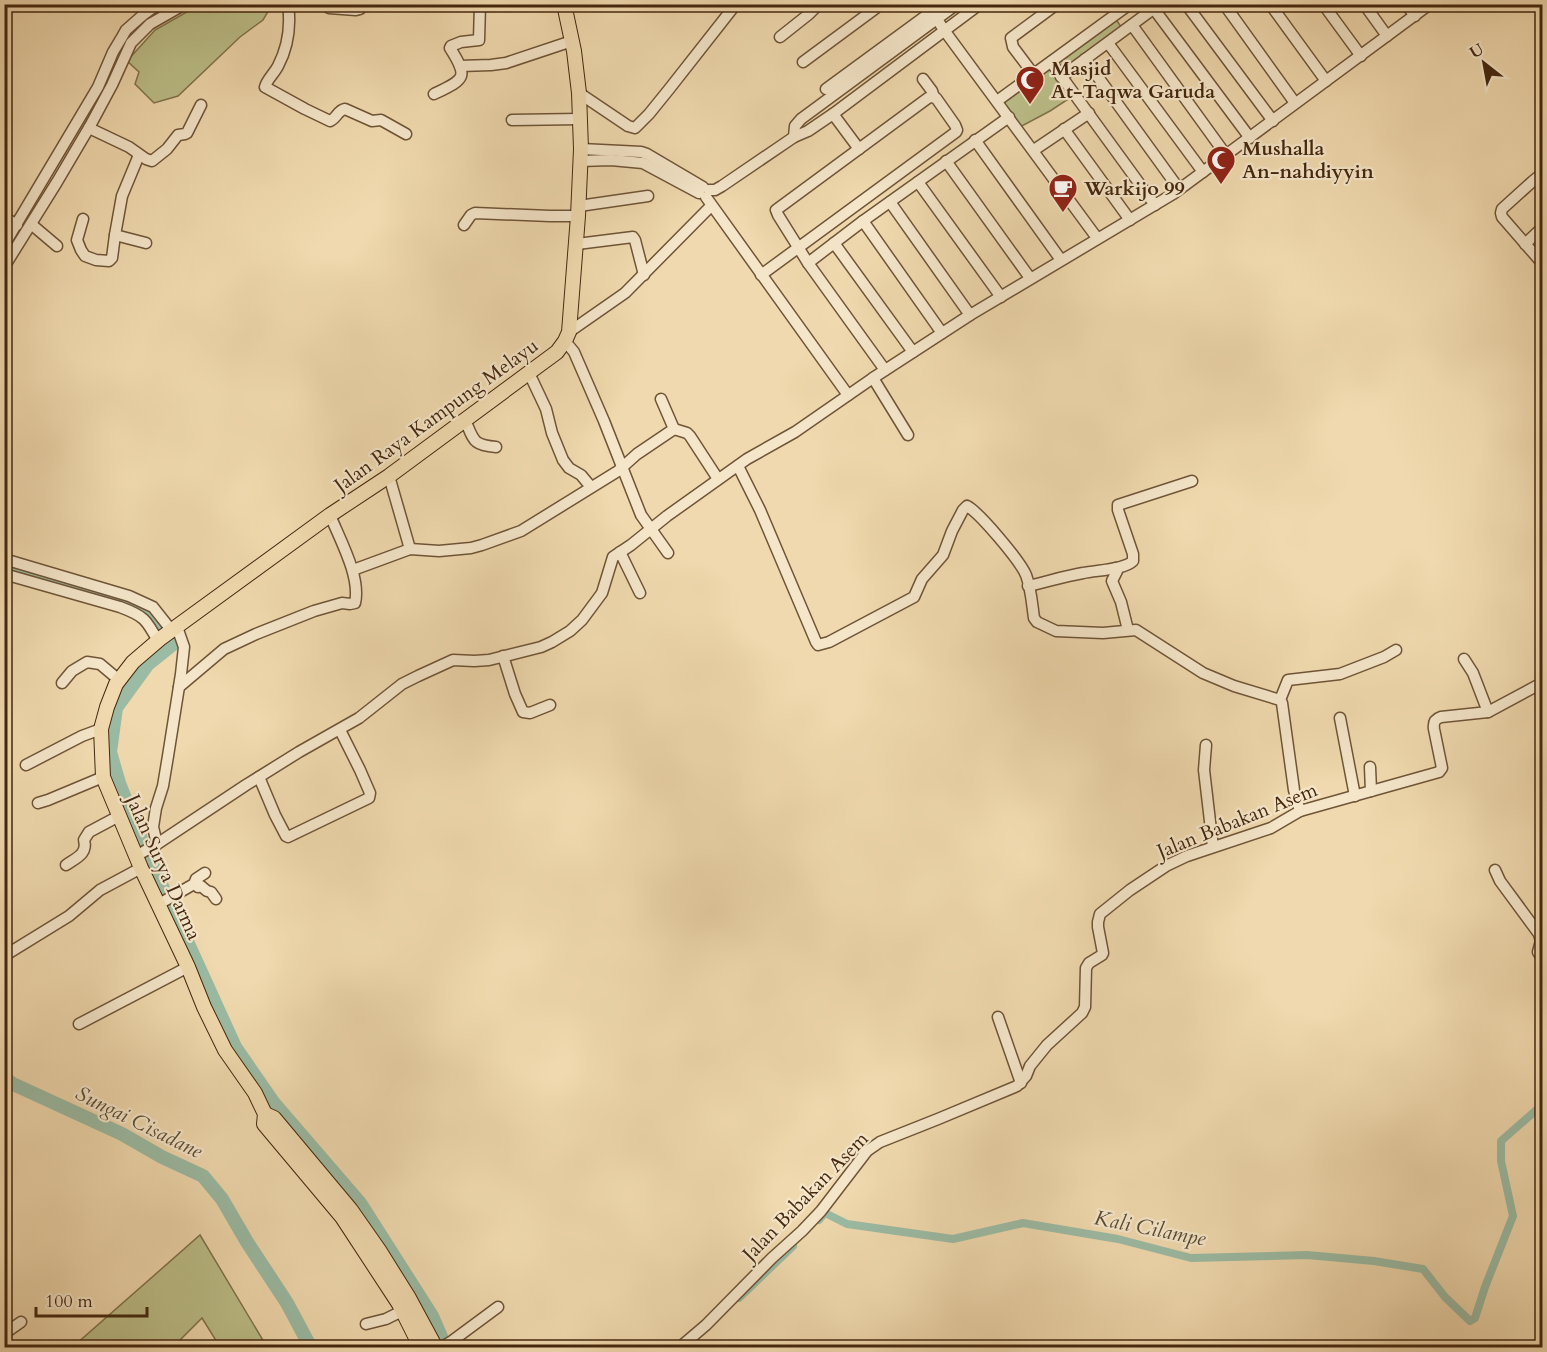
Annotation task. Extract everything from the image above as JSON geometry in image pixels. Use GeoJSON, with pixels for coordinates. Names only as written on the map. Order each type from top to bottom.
{"type":"FeatureCollection","features":[{"type":"Feature","properties":{"kind":"main road"},"geometry":{"type":"LineString","coordinates":[[564,4],[579,93],[581,155],[577,244],[567,337]]}},
{"type":"Feature","properties":{"kind":"main road","name":"Jalan Raya Kampung Melayu"},"geometry":{"type":"LineString","coordinates":[[167,634],[330,515],[389,476],[557,352],[567,337]]}},
{"type":"Feature","properties":{"kind":"main road","name":"Jalan Surya Darma"},"geometry":{"type":"LineString","coordinates":[[167,634],[133,662],[119,680],[106,707],[101,729],[103,777],[139,860],[164,901],[188,967],[225,1050],[255,1093],[265,1114],[264,1124],[342,1217],[402,1311],[421,1347]]}},
{"type":"Feature","properties":{"kind":"main road","name":"Jalan Surya Darma"},"geometry":{"type":"LineString","coordinates":[[265,1114],[274,1118],[351,1210],[379,1250],[438,1347]]}},
{"type":"Feature","properties":{"kind":"street"},"geometry":{"type":"LineString","coordinates":[[4,267],[57,182],[85,124],[113,52],[126,30],[158,4]]}},
{"type":"Feature","properties":{"kind":"street"},"geometry":{"type":"LineString","coordinates":[[4,245],[112,85],[131,43],[150,24],[185,4]]}},
{"type":"Feature","properties":{"kind":"street"},"geometry":{"type":"LineString","coordinates":[[288,4],[290,18],[287,44],[278,68],[265,87],[330,121],[345,109],[372,121],[381,120],[406,134]]}},
{"type":"Feature","properties":{"kind":"street"},"geometry":{"type":"LineString","coordinates":[[328,8],[356,10],[360,9],[362,4]]}},
{"type":"Feature","properties":{"kind":"street"},"geometry":{"type":"LineString","coordinates":[[434,94],[453,85],[462,70],[450,47],[461,42],[480,40],[480,4]]}},
{"type":"Feature","properties":{"kind":"street"},"geometry":{"type":"LineString","coordinates":[[579,93],[628,126],[635,128],[649,114],[736,4]]}},
{"type":"Feature","properties":{"kind":"street"},"geometry":{"type":"LineString","coordinates":[[780,37],[819,4]]}},
{"type":"Feature","properties":{"kind":"street"},"geometry":{"type":"LineString","coordinates":[[803,62],[876,8],[876,4]]}},
{"type":"Feature","properties":{"kind":"street"},"geometry":{"type":"LineString","coordinates":[[794,137],[795,126],[801,119],[942,4]]}},
{"type":"Feature","properties":{"kind":"street"},"geometry":{"type":"LineString","coordinates":[[826,88],[932,12],[957,4]]}},
{"type":"Feature","properties":{"kind":"street"},"geometry":{"type":"LineString","coordinates":[[668,553],[640,514],[604,421],[567,337],[625,293],[644,275],[706,195],[833,114],[980,4]]}},
{"type":"Feature","properties":{"kind":"street"},"geometry":{"type":"LineString","coordinates":[[1034,75],[1013,47],[1011,38],[1057,4]]}},
{"type":"Feature","properties":{"kind":"street"},"geometry":{"type":"LineString","coordinates":[[997,101],[1130,4]]}},
{"type":"Feature","properties":{"kind":"street"},"geometry":{"type":"LineString","coordinates":[[1186,4],[1273,121]]}},
{"type":"Feature","properties":{"kind":"street"},"geometry":{"type":"LineString","coordinates":[[1224,4],[1295,103]]}},
{"type":"Feature","properties":{"kind":"street"},"geometry":{"type":"LineString","coordinates":[[1270,4],[1326,81]]}},
{"type":"Feature","properties":{"kind":"street"},"geometry":{"type":"LineString","coordinates":[[1323,4],[1361,56]]}},
{"type":"Feature","properties":{"kind":"street"},"geometry":{"type":"LineString","coordinates":[[1364,4],[1387,36]]}},
{"type":"Feature","properties":{"kind":"street"},"geometry":{"type":"LineString","coordinates":[[1406,4],[1415,16]]}},
{"type":"Feature","properties":{"kind":"street"},"geometry":{"type":"LineString","coordinates":[[4,956],[69,916],[154,846],[299,752],[359,718],[402,684],[453,660],[474,661],[541,647],[570,632],[582,621],[602,593],[613,557],[718,479],[759,451],[795,432],[970,315],[1179,189],[1430,4]]}},
{"type":"Feature","properties":{"kind":"street"},"geometry":{"type":"LineString","coordinates":[[1061,77],[1157,7],[1250,138]]}},
{"type":"Feature","properties":{"kind":"street"},"geometry":{"type":"LineString","coordinates":[[932,12],[1097,238]]}},
{"type":"Feature","properties":{"kind":"street"},"geometry":{"type":"LineString","coordinates":[[1132,25],[1226,155]]}},
{"type":"Feature","properties":{"kind":"street"},"geometry":{"type":"LineString","coordinates":[[460,66],[506,63],[572,41]]}},
{"type":"Feature","properties":{"kind":"street"},"geometry":{"type":"LineString","coordinates":[[1108,42],[1203,172]]}},
{"type":"Feature","properties":{"kind":"street"},"geometry":{"type":"LineString","coordinates":[[1085,59],[1179,189]]}},
{"type":"Feature","properties":{"kind":"street"},"geometry":{"type":"LineString","coordinates":[[1051,62],[1155,205]]}},
{"type":"Feature","properties":{"kind":"street"},"geometry":{"type":"LineString","coordinates":[[761,275],[954,134],[957,130],[951,118],[923,79]]}},
{"type":"Feature","properties":{"kind":"street"},"geometry":{"type":"LineString","coordinates":[[885,370],[808,263],[776,211],[777,208],[927,98],[934,97]]}},
{"type":"Feature","properties":{"kind":"street"},"geometry":{"type":"LineString","coordinates":[[85,124],[149,160],[156,158],[167,149],[178,135],[187,133],[201,105]]}},
{"type":"Feature","properties":{"kind":"street"},"geometry":{"type":"LineString","coordinates":[[1034,150],[1089,112]]}},
{"type":"Feature","properties":{"kind":"street"},"geometry":{"type":"LineString","coordinates":[[833,114],[859,149]]}},
{"type":"Feature","properties":{"kind":"street"},"geometry":{"type":"LineString","coordinates":[[808,263],[862,221],[1009,117]]}},
{"type":"Feature","properties":{"kind":"street"},"geometry":{"type":"LineString","coordinates":[[512,120],[580,118]]}},
{"type":"Feature","properties":{"kind":"street"},"geometry":{"type":"LineString","coordinates":[[1064,129],[1130,220]]}},
{"type":"Feature","properties":{"kind":"street"},"geometry":{"type":"LineString","coordinates":[[975,140],[1061,260]]}},
{"type":"Feature","properties":{"kind":"street"},"geometry":{"type":"LineString","coordinates":[[927,152],[942,164],[1030,278]]}},
{"type":"Feature","properties":{"kind":"street"},"geometry":{"type":"LineString","coordinates":[[83,219],[77,240],[85,256],[109,261],[112,258],[122,196],[139,154]]}},
{"type":"Feature","properties":{"kind":"street"},"geometry":{"type":"LineString","coordinates":[[581,155],[643,163],[706,195],[848,395]]}},
{"type":"Feature","properties":{"kind":"street"},"geometry":{"type":"LineString","coordinates":[[1542,177],[1533,181],[1501,211],[1502,217],[1542,263]]}},
{"type":"Feature","properties":{"kind":"street"},"geometry":{"type":"LineString","coordinates":[[918,182],[1001,297]]}},
{"type":"Feature","properties":{"kind":"street"},"geometry":{"type":"LineString","coordinates":[[464,225],[471,215],[476,213],[550,216],[648,196]]}},
{"type":"Feature","properties":{"kind":"street"},"geometry":{"type":"LineString","coordinates":[[890,202],[970,315]]}},
{"type":"Feature","properties":{"kind":"street"},"geometry":{"type":"LineString","coordinates":[[4,217],[17,225]]}},
{"type":"Feature","properties":{"kind":"street"},"geometry":{"type":"LineString","coordinates":[[862,221],[942,333]]}},
{"type":"Feature","properties":{"kind":"street"},"geometry":{"type":"LineString","coordinates":[[31,224],[57,246]]}},
{"type":"Feature","properties":{"kind":"street"},"geometry":{"type":"LineString","coordinates":[[1525,244],[1542,228]]}},
{"type":"Feature","properties":{"kind":"street"},"geometry":{"type":"LineString","coordinates":[[115,235],[146,243]]}},
{"type":"Feature","properties":{"kind":"street"},"geometry":{"type":"LineString","coordinates":[[577,244],[633,237],[644,275]]}},
{"type":"Feature","properties":{"kind":"street"},"geometry":{"type":"LineString","coordinates":[[834,243],[913,352]]}},
{"type":"Feature","properties":{"kind":"street"},"geometry":{"type":"LineString","coordinates":[[528,373],[546,409],[552,433],[563,460],[591,487]]}},
{"type":"Feature","properties":{"kind":"street"},"geometry":{"type":"LineString","coordinates":[[873,378],[908,435]]}},
{"type":"Feature","properties":{"kind":"street"},"geometry":{"type":"LineString","coordinates":[[661,399],[674,429],[690,436],[718,479]]}},
{"type":"Feature","properties":{"kind":"street"},"geometry":{"type":"LineString","coordinates":[[465,420],[476,442],[483,446],[496,447]]}},
{"type":"Feature","properties":{"kind":"street"},"geometry":{"type":"LineString","coordinates":[[353,570],[410,549],[439,551],[482,545],[521,531],[618,471],[637,454],[674,429]]}},
{"type":"Feature","properties":{"kind":"street"},"geometry":{"type":"LineString","coordinates":[[738,466],[760,510],[818,645],[829,642],[914,597],[922,579],[943,555],[952,531],[967,506],[1002,542],[1026,575],[1037,622],[1056,631],[1071,633],[1136,630],[1203,673],[1234,686],[1280,700]]}},
{"type":"Feature","properties":{"kind":"street"},"geometry":{"type":"LineString","coordinates":[[389,476],[410,549]]}},
{"type":"Feature","properties":{"kind":"street"},"geometry":{"type":"LineString","coordinates":[[1028,586],[1131,564],[1134,561],[1133,554],[1118,506],[1192,481]]}},
{"type":"Feature","properties":{"kind":"street"},"geometry":{"type":"LineString","coordinates":[[179,687],[224,650],[256,634],[314,611],[342,603],[355,603],[357,586],[353,570],[330,515]]}},
{"type":"Feature","properties":{"kind":"street"},"geometry":{"type":"LineString","coordinates":[[620,552],[640,593]]}},
{"type":"Feature","properties":{"kind":"street"},"geometry":{"type":"LineString","coordinates":[[4,559],[129,596],[153,608],[167,634]]}},
{"type":"Feature","properties":{"kind":"street"},"geometry":{"type":"LineString","coordinates":[[1116,568],[1117,571],[1112,581],[1121,602],[1128,630]]}},
{"type":"Feature","properties":{"kind":"street"},"geometry":{"type":"LineString","coordinates":[[4,574],[136,613],[184,647],[163,786],[153,827],[154,846]]}},
{"type":"Feature","properties":{"kind":"street"},"geometry":{"type":"LineString","coordinates":[[1300,811],[1294,790],[1280,700],[1288,680],[1340,674],[1396,650]]}},
{"type":"Feature","properties":{"kind":"street"},"geometry":{"type":"LineString","coordinates":[[503,656],[523,712],[530,713],[550,705]]}},
{"type":"Feature","properties":{"kind":"street"},"geometry":{"type":"LineString","coordinates":[[1464,659],[1473,673],[1488,712]]}},
{"type":"Feature","properties":{"kind":"street"},"geometry":{"type":"LineString","coordinates":[[62,683],[72,671],[87,662],[100,664],[119,680]]}},
{"type":"Feature","properties":{"kind":"street","name":"Jalan Babakan Asem"},"geometry":{"type":"LineString","coordinates":[[679,1347],[706,1325],[802,1231],[873,1146],[1021,1083],[1040,1054],[1082,1013],[1085,1007],[1086,968],[1089,963],[1102,955],[1098,927],[1101,914],[1130,890],[1166,866],[1187,856],[1271,828],[1300,811],[1441,771],[1434,729],[1436,719],[1488,712],[1542,684]]}},
{"type":"Feature","properties":{"kind":"street"},"geometry":{"type":"LineString","coordinates":[[1340,718],[1355,795]]}},
{"type":"Feature","properties":{"kind":"street"},"geometry":{"type":"LineString","coordinates":[[26,765],[82,736],[101,729]]}},
{"type":"Feature","properties":{"kind":"street"},"geometry":{"type":"LineString","coordinates":[[259,777],[275,815],[288,837],[369,798],[370,793],[366,782],[340,730]]}},
{"type":"Feature","properties":{"kind":"street"},"geometry":{"type":"LineString","coordinates":[[1206,745],[1204,770],[1213,847]]}},
{"type":"Feature","properties":{"kind":"street"},"geometry":{"type":"LineString","coordinates":[[1371,767],[1371,791]]}},
{"type":"Feature","properties":{"kind":"street"},"geometry":{"type":"LineString","coordinates":[[38,803],[103,777]]}},
{"type":"Feature","properties":{"kind":"street"},"geometry":{"type":"LineString","coordinates":[[66,865],[84,852],[86,847],[84,840],[89,832],[119,816]]}},
{"type":"Feature","properties":{"kind":"street"},"geometry":{"type":"LineString","coordinates":[[1495,870],[1500,881],[1539,934],[1541,941],[1538,952],[1542,958]]}},
{"type":"Feature","properties":{"kind":"street"},"geometry":{"type":"LineString","coordinates":[[164,901],[195,883],[196,879],[205,873]]}},
{"type":"Feature","properties":{"kind":"street"},"geometry":{"type":"LineString","coordinates":[[195,883],[198,887],[201,886],[211,892],[216,899]]}},
{"type":"Feature","properties":{"kind":"street"},"geometry":{"type":"LineString","coordinates":[[79,1024],[188,967]]}},
{"type":"Feature","properties":{"kind":"street"},"geometry":{"type":"LineString","coordinates":[[998,1017],[1021,1083]]}},
{"type":"Feature","properties":{"kind":"street"},"geometry":{"type":"LineString","coordinates":[[438,1347],[452,1341],[498,1307]]}},
{"type":"Feature","properties":{"kind":"street"},"geometry":{"type":"LineString","coordinates":[[366,1324],[386,1319],[402,1311]]}},
{"type":"Feature","properties":{"kind":"street"},"geometry":{"type":"LineString","coordinates":[[4,1334],[21,1322]]}},
{"type":"Feature","properties":{"kind":"green space"},"geometry":{"type":"Polygon","coordinates":[[[199,5],[272,5],[263,20],[240,37],[178,96],[154,103],[135,84],[139,72],[127,61],[155,30],[199,5]]]}},
{"type":"Feature","properties":{"kind":"green space"},"geometry":{"type":"Polygon","coordinates":[[[1114,16],[1123,30],[1061,76],[1052,62],[1114,16]]]}},
{"type":"Feature","properties":{"kind":"green space"},"geometry":{"type":"Polygon","coordinates":[[[1051,65],[1073,96],[1018,128],[1001,102],[1051,65]]]}},
{"type":"Feature","properties":{"kind":"green space"},"geometry":{"type":"Polygon","coordinates":[[[200,1235],[267,1347],[220,1347],[202,1318],[173,1347],[76,1347],[75,1345],[200,1235]]]}},
{"type":"Feature","properties":{"kind":"waterway"},"geometry":{"type":"LineString","coordinates":[[124,46],[147,15],[164,4]]}},
{"type":"Feature","properties":{"kind":"waterway"},"geometry":{"type":"LineString","coordinates":[[4,567],[126,599],[155,618],[173,644],[148,664],[116,708],[110,752],[119,783],[145,849],[235,1047],[273,1102],[360,1203],[432,1316],[446,1348]]}},
{"type":"Feature","properties":{"kind":"waterway","name":"Sungai Cisadane"},"geometry":{"type":"LineString","coordinates":[[4,1078],[122,1134],[162,1157],[203,1176],[222,1199],[287,1303],[311,1348]]}},
{"type":"Feature","properties":{"kind":"waterway","name":"Kali Cilampe"},"geometry":{"type":"LineString","coordinates":[[819,1220],[825,1213],[847,1224],[953,1239],[1023,1223],[1118,1239],[1191,1258],[1307,1255],[1374,1261],[1423,1269],[1445,1297],[1470,1321],[1475,1318],[1513,1216],[1501,1161],[1501,1141],[1542,1105]]}},
{"type":"Feature","properties":{"kind":"waterway","name":"Kali Cilampe"},"geometry":{"type":"LineString","coordinates":[[739,1298],[793,1246]]}},
{"type":"Feature","properties":{"kind":"place","name":"Masjid At-Taqwa Garuda"},"geometry":{"type":"Point","coordinates":[1030,106]}},
{"type":"Feature","properties":{"kind":"place","name":"Mushalla An-nahdiyyin"},"geometry":{"type":"Point","coordinates":[1221,186]}},
{"type":"Feature","properties":{"kind":"place","name":"Warkijo 99"},"geometry":{"type":"Point","coordinates":[1063,214]}}]}
